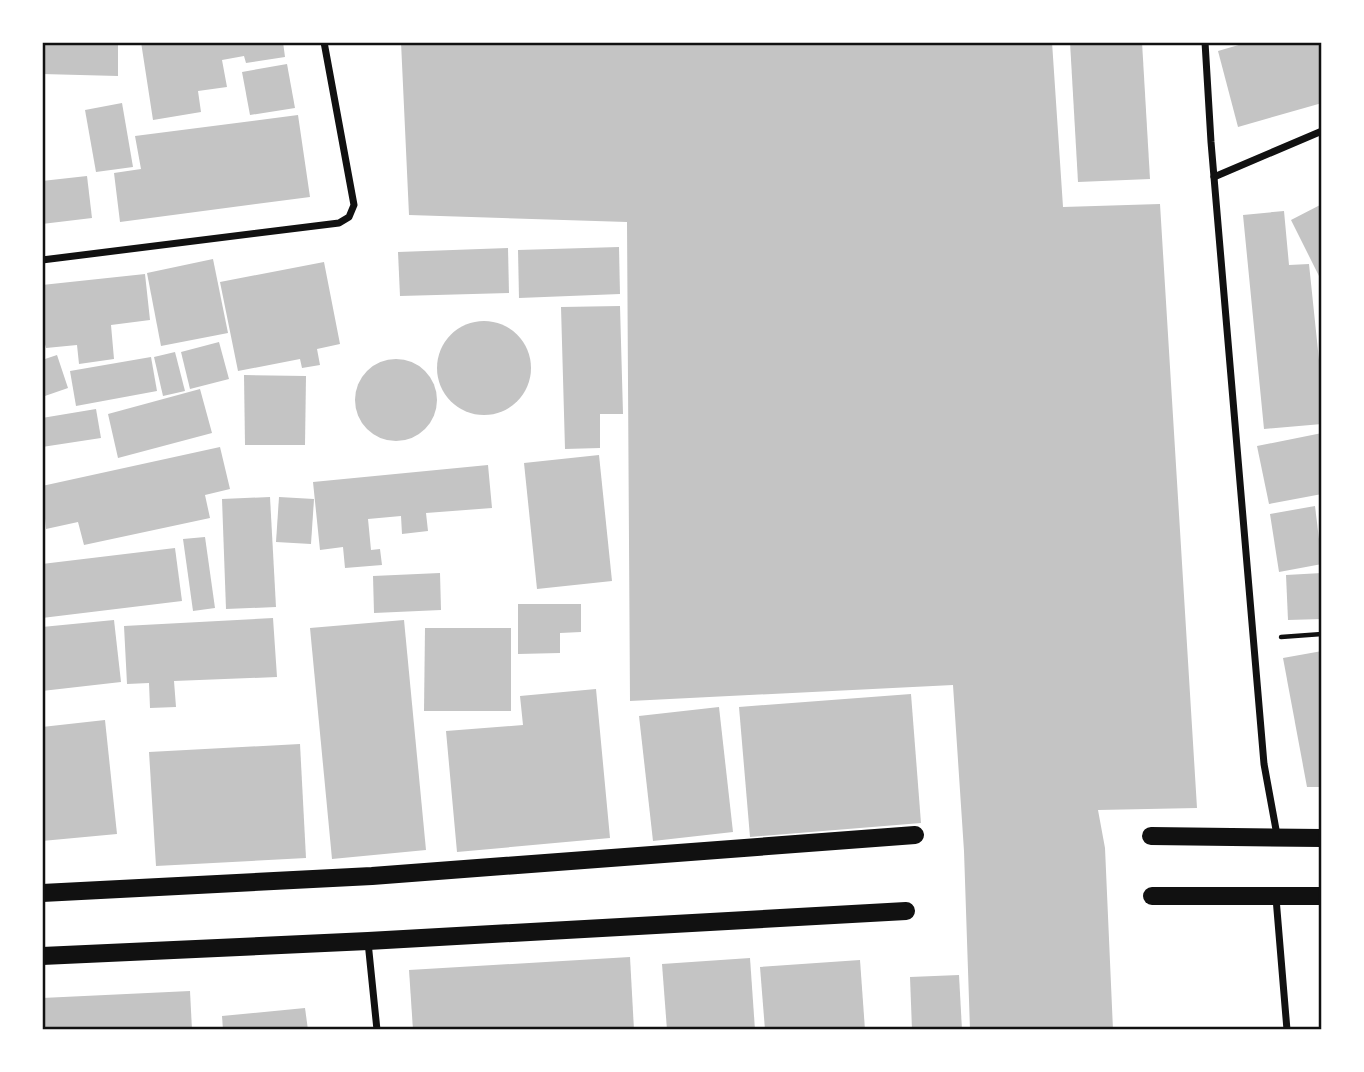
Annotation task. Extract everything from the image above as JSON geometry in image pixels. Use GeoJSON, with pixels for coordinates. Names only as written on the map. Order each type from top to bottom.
{"type":"FeatureCollection","features":[{"type":"Feature","properties":{"kind":"main road"},"geometry":{"type":"LineString","coordinates":[[42,892],[372,876],[915,835]]}},
{"type":"Feature","properties":{"kind":"main road"},"geometry":{"type":"LineString","coordinates":[[1151,836],[1322,838]]}},
{"type":"Feature","properties":{"kind":"main road"},"geometry":{"type":"LineString","coordinates":[[1152,896],[1322,897]]}},
{"type":"Feature","properties":{"kind":"main road"},"geometry":{"type":"LineString","coordinates":[[42,956],[368,942],[906,911]]}},
{"type":"Feature","properties":{"kind":"street"},"geometry":{"type":"LineString","coordinates":[[42,260],[339,223],[349,217],[354,205],[324,42]]}},
{"type":"Feature","properties":{"kind":"street"},"geometry":{"type":"LineString","coordinates":[[1205,42],[1214,177],[1265,764],[1277,836]]}},
{"type":"Feature","properties":{"kind":"street"},"geometry":{"type":"LineString","coordinates":[[1214,177],[1322,131]]}},
{"type":"Feature","properties":{"kind":"street"},"geometry":{"type":"LineString","coordinates":[[1276,896],[1287,1030]]}},
{"type":"Feature","properties":{"kind":"street"},"geometry":{"type":"LineString","coordinates":[[368,942],[377,1030]]}},
{"type":"Feature","properties":{"kind":"path"},"geometry":{"type":"LineString","coordinates":[[1254,639],[1322,634]]}},
{"type":"Feature","properties":{"kind":"building"},"geometry":{"type":"Polygon","coordinates":[[[42,42],[118,42],[118,76],[42,74],[42,42]]]}},
{"type":"Feature","properties":{"kind":"building"},"geometry":{"type":"Polygon","coordinates":[[[141,42],[283,42],[285,57],[246,63],[244,56],[222,60],[227,87],[198,91],[201,112],[153,120],[141,42]]]}},
{"type":"Feature","properties":{"kind":"building"},"geometry":{"type":"Polygon","coordinates":[[[401,42],[1052,42],[1063,207],[1160,204],[1197,808],[1098,810],[1105,848],[1113,1030],[970,1030],[964,851],[953,685],[630,701],[627,222],[409,215],[401,42]]]}},
{"type":"Feature","properties":{"kind":"building"},"geometry":{"type":"Polygon","coordinates":[[[1070,42],[1142,42],[1150,179],[1078,182],[1070,42]]]}},
{"type":"Feature","properties":{"kind":"building"},"geometry":{"type":"Polygon","coordinates":[[[1249,42],[1322,42],[1322,103],[1238,127],[1218,51],[1249,42]]]}},
{"type":"Feature","properties":{"kind":"building"},"geometry":{"type":"Polygon","coordinates":[[[287,64],[295,108],[250,115],[242,72],[287,64]]]}},
{"type":"Feature","properties":{"kind":"building"},"geometry":{"type":"Polygon","coordinates":[[[122,103],[133,167],[96,172],[85,110],[122,103]]]}},
{"type":"Feature","properties":{"kind":"building"},"geometry":{"type":"Polygon","coordinates":[[[298,115],[310,197],[120,222],[114,173],[141,169],[135,136],[298,115]]]}},
{"type":"Feature","properties":{"kind":"building"},"geometry":{"type":"Polygon","coordinates":[[[87,176],[92,218],[42,224],[42,181],[87,176]]]}},
{"type":"Feature","properties":{"kind":"building"},"geometry":{"type":"Polygon","coordinates":[[[1322,204],[1322,282],[1291,220],[1322,204]]]}},
{"type":"Feature","properties":{"kind":"building"},"geometry":{"type":"Polygon","coordinates":[[[1284,211],[1289,265],[1309,264],[1322,389],[1322,424],[1264,429],[1243,215],[1284,211]]]}},
{"type":"Feature","properties":{"kind":"building"},"geometry":{"type":"Polygon","coordinates":[[[619,247],[620,294],[519,298],[518,250],[619,247]]]}},
{"type":"Feature","properties":{"kind":"building"},"geometry":{"type":"Polygon","coordinates":[[[508,248],[509,293],[400,296],[398,252],[508,248]]]}},
{"type":"Feature","properties":{"kind":"building"},"geometry":{"type":"Polygon","coordinates":[[[213,259],[228,333],[161,346],[147,273],[213,259]]]}},
{"type":"Feature","properties":{"kind":"building"},"geometry":{"type":"Polygon","coordinates":[[[324,262],[340,344],[317,349],[320,365],[302,368],[300,359],[238,371],[220,282],[324,262]]]}},
{"type":"Feature","properties":{"kind":"building"},"geometry":{"type":"Polygon","coordinates":[[[145,274],[150,320],[111,325],[114,359],[79,364],[77,345],[46,348],[42,333],[42,285],[145,274]]]}},
{"type":"Feature","properties":{"kind":"building"},"geometry":{"type":"Polygon","coordinates":[[[620,306],[623,414],[600,414],[600,448],[565,449],[561,307],[620,306]]]}},
{"type":"Feature","properties":{"kind":"building"},"geometry":{"type":"Polygon","coordinates":[[[484,321],[502,325],[517,335],[527,350],[531,368],[527,386],[517,401],[502,411],[484,415],[466,411],[451,401],[441,386],[437,368],[441,350],[451,335],[466,325],[484,321]]]}},
{"type":"Feature","properties":{"kind":"building"},"geometry":{"type":"Polygon","coordinates":[[[219,342],[229,379],[190,389],[181,352],[219,342]]]}},
{"type":"Feature","properties":{"kind":"building"},"geometry":{"type":"Polygon","coordinates":[[[175,352],[185,391],[163,396],[154,357],[175,352]]]}},
{"type":"Feature","properties":{"kind":"building"},"geometry":{"type":"Polygon","coordinates":[[[57,355],[68,388],[42,397],[42,360],[57,355]]]}},
{"type":"Feature","properties":{"kind":"building"},"geometry":{"type":"Polygon","coordinates":[[[151,357],[157,391],[76,406],[70,371],[151,357]]]}},
{"type":"Feature","properties":{"kind":"building"},"geometry":{"type":"Polygon","coordinates":[[[396,359],[412,362],[425,371],[434,384],[437,400],[434,416],[425,429],[412,438],[396,441],[380,438],[367,429],[358,416],[355,400],[358,384],[367,371],[380,362],[396,359]]]}},
{"type":"Feature","properties":{"kind":"building"},"geometry":{"type":"Polygon","coordinates":[[[244,375],[306,376],[305,445],[245,445],[244,375]]]}},
{"type":"Feature","properties":{"kind":"building"},"geometry":{"type":"Polygon","coordinates":[[[200,389],[212,433],[118,458],[108,414],[200,389]]]}},
{"type":"Feature","properties":{"kind":"building"},"geometry":{"type":"Polygon","coordinates":[[[96,409],[101,438],[42,447],[42,418],[96,409]]]}},
{"type":"Feature","properties":{"kind":"building"},"geometry":{"type":"Polygon","coordinates":[[[1322,433],[1322,494],[1269,504],[1257,446],[1322,433]]]}},
{"type":"Feature","properties":{"kind":"building"},"geometry":{"type":"Polygon","coordinates":[[[220,447],[230,489],[205,495],[210,518],[84,545],[78,522],[46,529],[42,486],[220,447]]]}},
{"type":"Feature","properties":{"kind":"building"},"geometry":{"type":"Polygon","coordinates":[[[599,455],[612,581],[537,589],[524,463],[599,455]]]}},
{"type":"Feature","properties":{"kind":"building"},"geometry":{"type":"Polygon","coordinates":[[[488,465],[492,508],[426,513],[428,531],[402,534],[401,516],[368,519],[371,550],[380,549],[382,565],[345,568],[343,547],[320,550],[313,482],[488,465]]]}},
{"type":"Feature","properties":{"kind":"building"},"geometry":{"type":"Polygon","coordinates":[[[270,497],[276,607],[226,609],[222,499],[270,497]]]}},
{"type":"Feature","properties":{"kind":"building"},"geometry":{"type":"Polygon","coordinates":[[[279,497],[314,499],[311,544],[276,542],[279,497]]]}},
{"type":"Feature","properties":{"kind":"building"},"geometry":{"type":"Polygon","coordinates":[[[1315,506],[1322,564],[1279,572],[1270,514],[1315,506]]]}},
{"type":"Feature","properties":{"kind":"building"},"geometry":{"type":"Polygon","coordinates":[[[205,537],[215,608],[193,611],[183,539],[205,537]]]}},
{"type":"Feature","properties":{"kind":"building"},"geometry":{"type":"Polygon","coordinates":[[[175,548],[182,601],[42,618],[42,564],[175,548]]]}},
{"type":"Feature","properties":{"kind":"building"},"geometry":{"type":"Polygon","coordinates":[[[440,573],[441,610],[374,613],[373,576],[440,573]]]}},
{"type":"Feature","properties":{"kind":"building"},"geometry":{"type":"Polygon","coordinates":[[[1322,573],[1322,619],[1288,620],[1286,575],[1322,573]]]}},
{"type":"Feature","properties":{"kind":"building"},"geometry":{"type":"Polygon","coordinates":[[[518,604],[581,604],[581,632],[560,633],[560,653],[518,654],[518,604]]]}},
{"type":"Feature","properties":{"kind":"building"},"geometry":{"type":"Polygon","coordinates":[[[273,618],[277,677],[174,681],[176,707],[150,708],[149,683],[127,684],[124,626],[273,618]]]}},
{"type":"Feature","properties":{"kind":"building"},"geometry":{"type":"Polygon","coordinates":[[[114,620],[121,682],[42,691],[42,627],[114,620]]]}},
{"type":"Feature","properties":{"kind":"building"},"geometry":{"type":"Polygon","coordinates":[[[404,620],[426,850],[332,859],[310,628],[404,620]]]}},
{"type":"Feature","properties":{"kind":"building"},"geometry":{"type":"Polygon","coordinates":[[[425,628],[511,628],[511,711],[424,711],[425,628]]]}},
{"type":"Feature","properties":{"kind":"building"},"geometry":{"type":"Polygon","coordinates":[[[1322,651],[1322,787],[1307,787],[1283,658],[1322,651]]]}},
{"type":"Feature","properties":{"kind":"building"},"geometry":{"type":"Polygon","coordinates":[[[596,689],[610,838],[457,852],[446,731],[523,725],[520,696],[596,689]]]}},
{"type":"Feature","properties":{"kind":"building"},"geometry":{"type":"Polygon","coordinates":[[[911,694],[921,823],[750,837],[739,707],[911,694]]]}},
{"type":"Feature","properties":{"kind":"building"},"geometry":{"type":"Polygon","coordinates":[[[719,707],[733,832],[653,841],[639,716],[719,707]]]}},
{"type":"Feature","properties":{"kind":"building"},"geometry":{"type":"Polygon","coordinates":[[[105,720],[117,834],[42,841],[42,727],[105,720]]]}},
{"type":"Feature","properties":{"kind":"building"},"geometry":{"type":"Polygon","coordinates":[[[300,744],[306,858],[156,866],[149,752],[300,744]]]}},
{"type":"Feature","properties":{"kind":"building"},"geometry":{"type":"Polygon","coordinates":[[[630,957],[634,1030],[413,1030],[409,970],[630,957]]]}},
{"type":"Feature","properties":{"kind":"building"},"geometry":{"type":"Polygon","coordinates":[[[750,958],[755,1030],[667,1030],[662,964],[750,958]]]}},
{"type":"Feature","properties":{"kind":"building"},"geometry":{"type":"Polygon","coordinates":[[[860,960],[865,1030],[765,1030],[760,967],[860,960]]]}},
{"type":"Feature","properties":{"kind":"building"},"geometry":{"type":"Polygon","coordinates":[[[959,975],[962,1030],[912,1030],[910,977],[959,975]]]}},
{"type":"Feature","properties":{"kind":"building"},"geometry":{"type":"Polygon","coordinates":[[[190,991],[192,1030],[42,1030],[42,998],[190,991]]]}},
{"type":"Feature","properties":{"kind":"building"},"geometry":{"type":"Polygon","coordinates":[[[305,1008],[308,1030],[223,1030],[222,1016],[305,1008]]]}}]}
